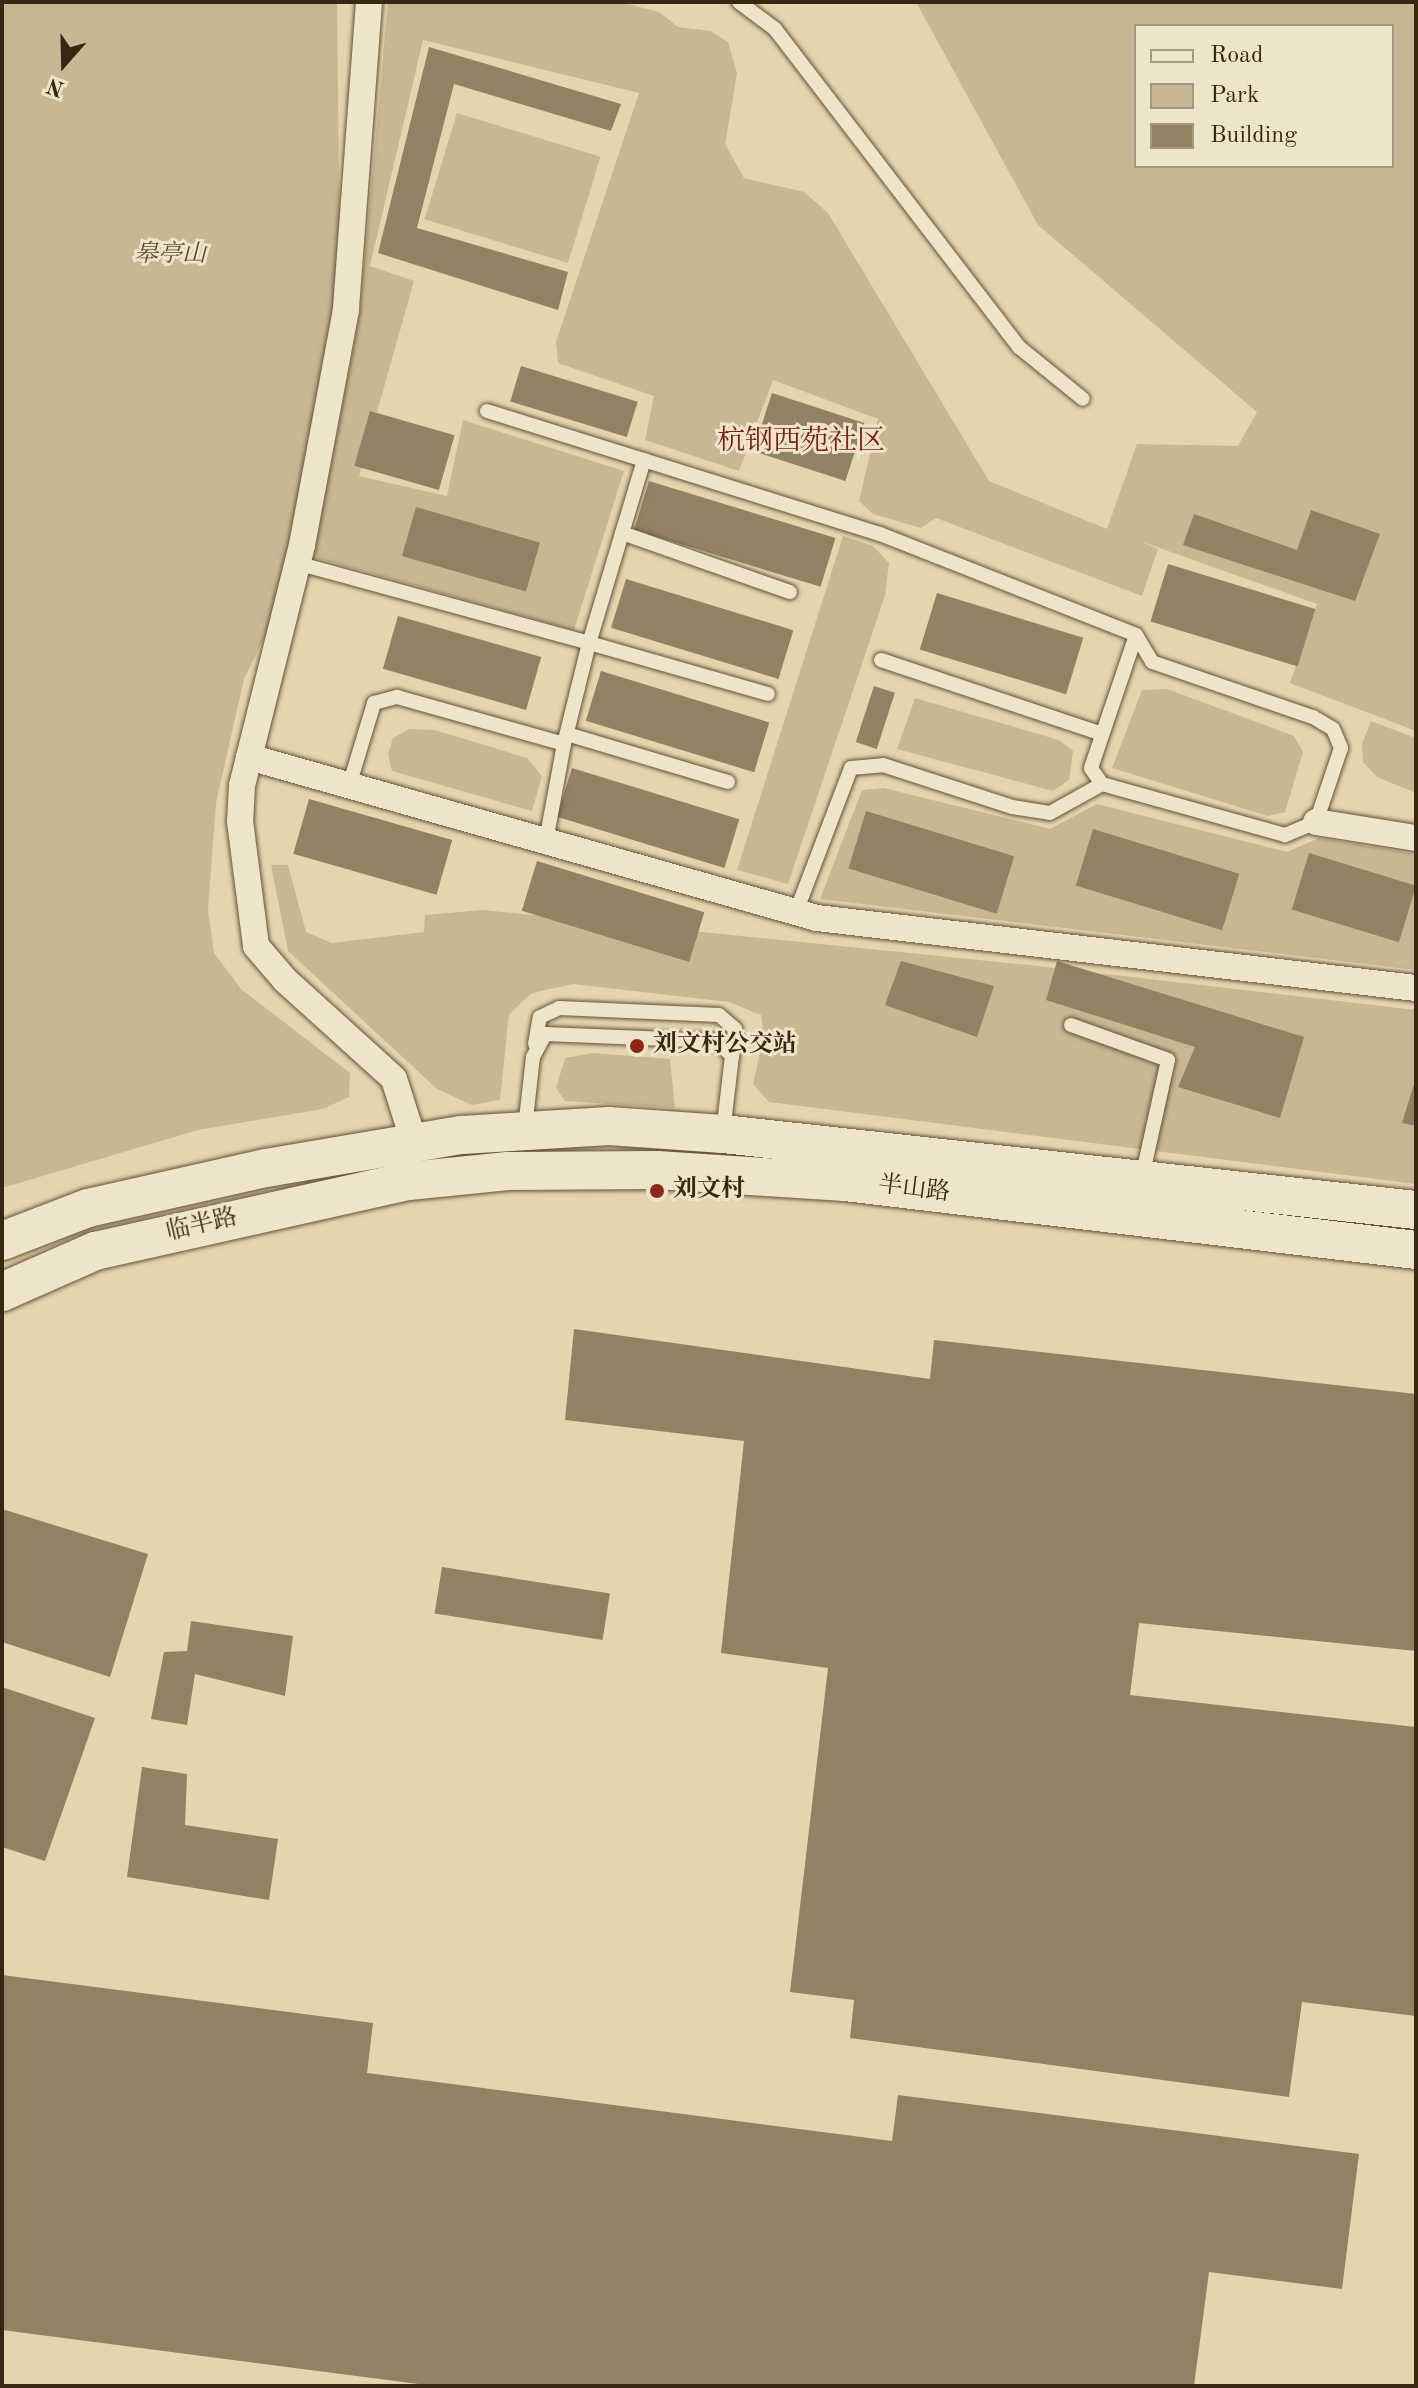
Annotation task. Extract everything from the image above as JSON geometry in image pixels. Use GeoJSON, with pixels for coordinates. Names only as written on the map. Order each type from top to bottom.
{"type":"FeatureCollection","features":[{"type":"Feature","properties":{"kind":"main road","name":"半山路"},"geometry":{"type":"LineString","coordinates":[[409,1163],[525,1128],[609,1126],[723,1134],[1416,1210]]}},
{"type":"Feature","properties":{"kind":"main road","name":"半山路"},"geometry":{"type":"LineString","coordinates":[[409,1163],[507,1171],[657,1170],[845,1182],[1416,1250]]}},
{"type":"Feature","properties":{"kind":"main road","name":"临半路"},"geometry":{"type":"LineString","coordinates":[[2,1241],[88,1208],[266,1168],[409,1163]]}},
{"type":"Feature","properties":{"kind":"main road","name":"临半路"},"geometry":{"type":"LineString","coordinates":[[2,1292],[95,1251],[409,1163]]}},
{"type":"Feature","properties":{"kind":"street"},"geometry":{"type":"LineString","coordinates":[[369,2],[346,310],[297,563],[249,757],[240,821],[256,946],[285,980],[394,1079],[409,1163]]}},
{"type":"Feature","properties":{"kind":"street"},"geometry":{"type":"LineString","coordinates":[[249,757],[796,912],[1416,988]]}},
{"type":"Feature","properties":{"kind":"street"},"geometry":{"type":"LineString","coordinates":[[1316,822],[1416,838]]}},
{"type":"Feature","properties":{"kind":"lane"},"geometry":{"type":"LineString","coordinates":[[739,2],[775,29],[1019,347],[1083,399]]}},
{"type":"Feature","properties":{"kind":"lane"},"geometry":{"type":"LineString","coordinates":[[487,411],[880,534],[1136,635],[1152,662],[1313,717],[1333,729],[1341,748],[1316,822],[1285,835],[1102,784],[1091,768],[1136,635]]}},
{"type":"Feature","properties":{"kind":"lane"},"geometry":{"type":"LineString","coordinates":[[546,841],[589,643],[644,460]]}},
{"type":"Feature","properties":{"kind":"lane"},"geometry":{"type":"LineString","coordinates":[[622,533],[790,592]]}},
{"type":"Feature","properties":{"kind":"lane"},"geometry":{"type":"LineString","coordinates":[[297,563],[768,694]]}},
{"type":"Feature","properties":{"kind":"lane"},"geometry":{"type":"LineString","coordinates":[[881,660],[1102,734]]}},
{"type":"Feature","properties":{"kind":"lane"},"geometry":{"type":"LineString","coordinates":[[349,786],[374,703],[397,697],[728,782]]}},
{"type":"Feature","properties":{"kind":"lane"},"geometry":{"type":"LineString","coordinates":[[796,912],[851,768],[883,765],[1012,807],[1050,813],[1102,784]]}},
{"type":"Feature","properties":{"kind":"lane"},"geometry":{"type":"LineString","coordinates":[[525,1128],[540,1017],[559,1008],[719,1015],[735,1029],[723,1134]]}},
{"type":"Feature","properties":{"kind":"lane"},"geometry":{"type":"LineString","coordinates":[[1071,1025],[1168,1060],[1141,1181]]}},
{"type":"Feature","properties":{"kind":"lane"},"geometry":{"type":"LineString","coordinates":[[533,1057],[545,1034],[717,1041],[732,1056]]}},
{"type":"Feature","properties":{"kind":"green space","name":"皋亭山"},"geometry":{"type":"Polygon","coordinates":[[[2,2],[337,2],[340,263],[283,600],[244,679],[216,803],[208,909],[214,953],[241,989],[350,1073],[349,1097],[323,1109],[198,1130],[2,1188],[2,2]]]}},
{"type":"Feature","properties":{"kind":"green space"},"geometry":{"type":"Polygon","coordinates":[[[388,2],[620,2],[659,12],[678,27],[711,31],[728,42],[737,73],[725,144],[744,178],[804,192],[828,213],[989,481],[1107,529],[1137,444],[1238,446],[1257,412],[1038,225],[916,2],[1416,2],[1416,731],[1290,683],[1317,604],[1137,540],[1158,549],[1142,596],[936,518],[921,528],[873,514],[859,501],[878,419],[773,380],[739,471],[645,440],[654,396],[558,363],[556,342],[639,93],[423,40],[370,266],[414,281],[359,476],[447,496],[463,420],[624,471],[574,630],[313,557],[360,312],[388,2]]]}},
{"type":"Feature","properties":{"kind":"green space"},"geometry":{"type":"Polygon","coordinates":[[[457,113],[600,157],[568,263],[425,219],[457,113]]]}},
{"type":"Feature","properties":{"kind":"green space"},"geometry":{"type":"Polygon","coordinates":[[[843,536],[873,546],[889,563],[885,595],[788,884],[737,870],[843,536]]]}},
{"type":"Feature","properties":{"kind":"green space"},"geometry":{"type":"Polygon","coordinates":[[[1167,689],[1294,736],[1303,752],[1285,812],[1268,816],[1112,768],[1142,690],[1167,689]]]}},
{"type":"Feature","properties":{"kind":"green space"},"geometry":{"type":"Polygon","coordinates":[[[915,698],[1059,740],[1073,751],[1069,780],[1053,791],[897,749],[915,698]]]}},
{"type":"Feature","properties":{"kind":"green space"},"geometry":{"type":"Polygon","coordinates":[[[1371,721],[1416,738],[1416,793],[1377,777],[1363,762],[1362,744],[1371,721]]]}},
{"type":"Feature","properties":{"kind":"green space"},"geometry":{"type":"Polygon","coordinates":[[[409,729],[435,730],[527,758],[542,776],[532,811],[392,771],[388,754],[393,738],[409,729]]]}},
{"type":"Feature","properties":{"kind":"green space"},"geometry":{"type":"Polygon","coordinates":[[[884,788],[1050,829],[1097,804],[1287,852],[1319,838],[1416,854],[1416,970],[820,899],[862,790],[884,788]]]}},
{"type":"Feature","properties":{"kind":"green space"},"geometry":{"type":"Polygon","coordinates":[[[271,865],[288,865],[306,932],[332,943],[424,932],[425,915],[483,910],[1029,965],[1416,1010],[1416,1184],[769,1102],[753,1084],[764,1035],[761,1015],[729,1002],[573,984],[532,993],[509,1014],[500,1100],[472,1105],[437,1089],[288,951],[271,865]]]}},
{"type":"Feature","properties":{"kind":"green space"},"geometry":{"type":"Polygon","coordinates":[[[593,1053],[670,1059],[675,1108],[565,1101],[556,1088],[565,1058],[593,1053]]]}},
{"type":"Feature","properties":{"kind":"building"},"geometry":{"type":"Polygon","coordinates":[[[429,47],[621,104],[611,131],[454,84],[417,228],[568,272],[558,310],[378,253],[429,47]]]}},
{"type":"Feature","properties":{"kind":"building"},"geometry":{"type":"Polygon","coordinates":[[[521,366],[638,402],[627,437],[510,401],[521,366]]]}},
{"type":"Feature","properties":{"kind":"building"},"geometry":{"type":"Polygon","coordinates":[[[772,393],[864,423],[845,481],[753,451],[772,393]]]}},
{"type":"Feature","properties":{"kind":"building"},"geometry":{"type":"Polygon","coordinates":[[[370,411],[455,435],[439,490],[354,466],[370,411]]]}},
{"type":"Feature","properties":{"kind":"building"},"geometry":{"type":"Polygon","coordinates":[[[649,481],[835,538],[821,587],[634,530],[649,481]]]}},
{"type":"Feature","properties":{"kind":"building"},"geometry":{"type":"Polygon","coordinates":[[[416,507],[540,543],[526,592],[402,556],[416,507]]]}},
{"type":"Feature","properties":{"kind":"building"},"geometry":{"type":"Polygon","coordinates":[[[1311,510],[1380,534],[1355,601],[1183,545],[1194,514],[1297,550],[1311,510]]]}},
{"type":"Feature","properties":{"kind":"building"},"geometry":{"type":"Polygon","coordinates":[[[1168,564],[1315,609],[1298,666],[1150,621],[1168,564]]]}},
{"type":"Feature","properties":{"kind":"building"},"geometry":{"type":"Polygon","coordinates":[[[626,579],[793,630],[778,679],[611,628],[626,579]]]}},
{"type":"Feature","properties":{"kind":"building"},"geometry":{"type":"Polygon","coordinates":[[[937,593],[1083,638],[1066,694],[920,649],[937,593]]]}},
{"type":"Feature","properties":{"kind":"building"},"geometry":{"type":"Polygon","coordinates":[[[398,616],[541,657],[526,710],[383,669],[398,616]]]}},
{"type":"Feature","properties":{"kind":"building"},"geometry":{"type":"Polygon","coordinates":[[[601,671],[769,722],[754,772],[586,721],[601,671]]]}},
{"type":"Feature","properties":{"kind":"building"},"geometry":{"type":"Polygon","coordinates":[[[874,686],[895,693],[877,749],[856,742],[874,686]]]}},
{"type":"Feature","properties":{"kind":"building"},"geometry":{"type":"Polygon","coordinates":[[[572,768],[739,819],[724,868],[557,817],[572,768]]]}},
{"type":"Feature","properties":{"kind":"building"},"geometry":{"type":"Polygon","coordinates":[[[309,799],[452,840],[437,895],[293,854],[309,799]]]}},
{"type":"Feature","properties":{"kind":"building"},"geometry":{"type":"Polygon","coordinates":[[[866,811],[1014,856],[997,914],[848,868],[866,811]]]}},
{"type":"Feature","properties":{"kind":"building"},"geometry":{"type":"Polygon","coordinates":[[[1093,829],[1239,874],[1222,930],[1076,885],[1093,829]]]}},
{"type":"Feature","properties":{"kind":"building"},"geometry":{"type":"Polygon","coordinates":[[[1309,853],[1416,886],[1399,942],[1292,909],[1309,853]]]}},
{"type":"Feature","properties":{"kind":"building"},"geometry":{"type":"Polygon","coordinates":[[[537,861],[704,912],[689,962],[522,911],[537,861]]]}},
{"type":"Feature","properties":{"kind":"building"},"geometry":{"type":"Polygon","coordinates":[[[901,961],[994,986],[977,1037],[885,1005],[901,961]]]}},
{"type":"Feature","properties":{"kind":"building"},"geometry":{"type":"Polygon","coordinates":[[[1057,961],[1304,1037],[1280,1118],[1178,1087],[1195,1047],[1046,1000],[1057,961]]]}},
{"type":"Feature","properties":{"kind":"building"},"geometry":{"type":"Polygon","coordinates":[[[1416,1081],[1416,1126],[1402,1123],[1416,1081]]]}},
{"type":"Feature","properties":{"kind":"building"},"geometry":{"type":"Polygon","coordinates":[[[574,1329],[930,1379],[934,1340],[1416,1394],[1416,1651],[1139,1623],[1130,1695],[1416,1727],[1416,2016],[1302,2002],[1289,2097],[850,2038],[854,2000],[790,1992],[828,1668],[721,1653],[744,1441],[565,1420],[574,1329]]]}},
{"type":"Feature","properties":{"kind":"building"},"geometry":{"type":"Polygon","coordinates":[[[2,1509],[148,1554],[110,1677],[2,1642],[2,1509]]]}},
{"type":"Feature","properties":{"kind":"building"},"geometry":{"type":"Polygon","coordinates":[[[442,1567],[610,1594],[603,1640],[435,1613],[442,1567]]]}},
{"type":"Feature","properties":{"kind":"building"},"geometry":{"type":"Polygon","coordinates":[[[191,1621],[293,1636],[285,1696],[195,1674],[187,1725],[151,1719],[164,1652],[187,1651],[191,1621]]]}},
{"type":"Feature","properties":{"kind":"building"},"geometry":{"type":"Polygon","coordinates":[[[2,1687],[95,1718],[45,1861],[2,1847],[2,1687]]]}},
{"type":"Feature","properties":{"kind":"building"},"geometry":{"type":"Polygon","coordinates":[[[142,1767],[187,1774],[185,1825],[278,1839],[269,1900],[127,1877],[142,1767]]]}},
{"type":"Feature","properties":{"kind":"building"},"geometry":{"type":"Polygon","coordinates":[[[2,1975],[373,2023],[367,2073],[892,2141],[898,2095],[1359,2154],[1342,2289],[1209,2272],[1194,2386],[434,2386],[2,2330],[2,1975]]]}},
{"type":"Feature","properties":{"kind":"place","name":"刘文村公交站"},"geometry":{"type":"Point","coordinates":[637,1046]}},
{"type":"Feature","properties":{"kind":"place","name":"刘文村"},"geometry":{"type":"Point","coordinates":[657,1191]}},
{"type":"Feature","properties":{"kind":"district","name":"杭钢西苑社区"},"geometry":{"type":"Point","coordinates":[801,442]}}]}
